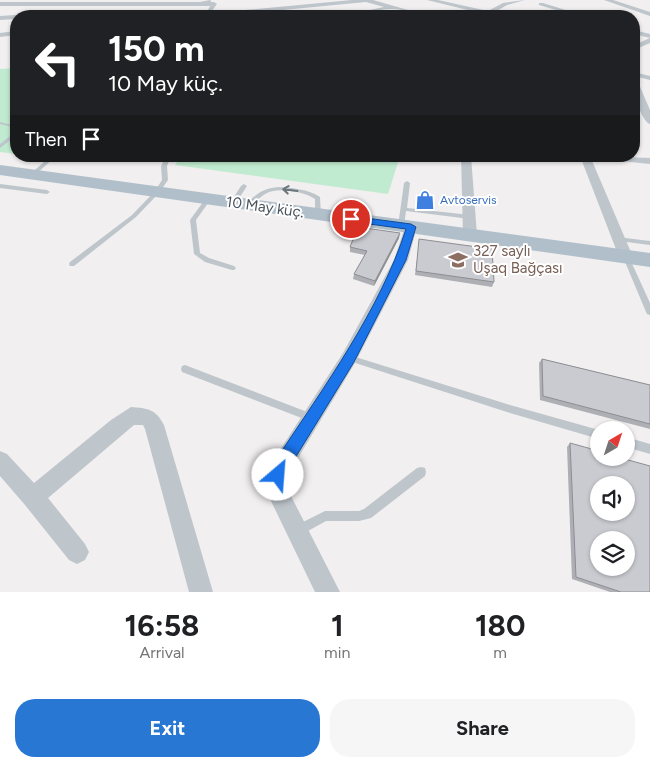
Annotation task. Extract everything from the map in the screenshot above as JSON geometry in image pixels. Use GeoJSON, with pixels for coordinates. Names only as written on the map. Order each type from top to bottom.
{"type":"FeatureCollection","features":[{"type":"Feature","properties":{"kind":"main road","name":"10 May küç."},"geometry":{"type":"LineString","coordinates":[[0,170],[318,215],[470,226],[626,257],[650,260]]}},
{"type":"Feature","properties":{"kind":"street"},"geometry":{"type":"LineString","coordinates":[[231,10],[367,0],[402,10]]}},
{"type":"Feature","properties":{"kind":"street"},"geometry":{"type":"LineString","coordinates":[[430,0],[478,10]]}},
{"type":"Feature","properties":{"kind":"street"},"geometry":{"type":"LineString","coordinates":[[492,10],[505,4],[522,0]]}},
{"type":"Feature","properties":{"kind":"street"},"geometry":{"type":"LineString","coordinates":[[607,0],[638,10]]}},
{"type":"Feature","properties":{"kind":"street"},"geometry":{"type":"LineString","coordinates":[[0,4],[153,2],[210,7]]}},
{"type":"Feature","properties":{"kind":"street"},"geometry":{"type":"LineString","coordinates":[[541,4],[562,10]]}},
{"type":"Feature","properties":{"kind":"street"},"geometry":{"type":"LineString","coordinates":[[376,10],[392,7]]}},
{"type":"Feature","properties":{"kind":"street"},"geometry":{"type":"LineString","coordinates":[[640,92],[649,118]]}},
{"type":"Feature","properties":{"kind":"street"},"geometry":{"type":"LineString","coordinates":[[466,162],[470,226]]}},
{"type":"Feature","properties":{"kind":"street"},"geometry":{"type":"LineString","coordinates":[[587,162],[626,257]]}},
{"type":"Feature","properties":{"kind":"street"},"geometry":{"type":"LineString","coordinates":[[328,592],[282,501],[278,487],[278,475],[283,463],[349,358],[401,260],[405,221]]}},
{"type":"Feature","properties":{"kind":"street"},"geometry":{"type":"LineString","coordinates":[[33,497],[131,416],[148,417],[154,426],[201,592]]}},
{"type":"Feature","properties":{"kind":"street"},"geometry":{"type":"LineString","coordinates":[[0,461],[33,497],[76,552]]}},
{"type":"Feature","properties":{"kind":"lane"},"geometry":{"type":"LineString","coordinates":[[32,175],[47,162]]}},
{"type":"Feature","properties":{"kind":"lane"},"geometry":{"type":"LineString","coordinates":[[72,264],[138,213],[157,192],[165,177],[164,166],[166,162]]}},
{"type":"Feature","properties":{"kind":"lane"},"geometry":{"type":"LineString","coordinates":[[405,221],[407,183]]}},
{"type":"Feature","properties":{"kind":"lane"},"geometry":{"type":"LineString","coordinates":[[0,186],[47,192]]}},
{"type":"Feature","properties":{"kind":"lane"},"geometry":{"type":"LineString","coordinates":[[241,204],[244,186]]}},
{"type":"Feature","properties":{"kind":"lane"},"geometry":{"type":"LineString","coordinates":[[208,199],[193,220],[197,254],[207,260],[232,268]]}},
{"type":"Feature","properties":{"kind":"lane"},"geometry":{"type":"LineString","coordinates":[[619,239],[650,243]]}},
{"type":"Feature","properties":{"kind":"lane"},"geometry":{"type":"LineString","coordinates":[[626,257],[650,312]]}},
{"type":"Feature","properties":{"kind":"lane"},"geometry":{"type":"LineString","coordinates":[[349,358],[590,432]]}},
{"type":"Feature","properties":{"kind":"lane"},"geometry":{"type":"LineString","coordinates":[[185,369],[312,418]]}},
{"type":"Feature","properties":{"kind":"lane"},"geometry":{"type":"LineString","coordinates":[[635,445],[650,449]]}},
{"type":"Feature","properties":{"kind":"lane"},"geometry":{"type":"LineString","coordinates":[[297,531],[325,516],[359,516],[367,514],[422,472]]}},
{"type":"Feature","properties":{"kind":"green space"},"geometry":{"type":"Polygon","coordinates":[[[10,68],[10,153],[0,152],[0,69],[10,68]]]}},
{"type":"Feature","properties":{"kind":"green space"},"geometry":{"type":"Polygon","coordinates":[[[177,162],[398,162],[388,194],[175,165],[177,162]]]}},
{"type":"Feature","properties":{"kind":"building"},"geometry":{"type":"Polygon","coordinates":[[[358,227],[400,233],[375,281],[354,274],[367,251],[350,247],[358,227]]]}},
{"type":"Feature","properties":{"kind":"building"},"geometry":{"type":"Polygon","coordinates":[[[419,239],[492,249],[494,282],[416,271],[419,239]]]}},
{"type":"Feature","properties":{"kind":"building"},"geometry":{"type":"Polygon","coordinates":[[[542,359],[650,385],[650,424],[543,396],[542,359]]]}},
{"type":"Feature","properties":{"kind":"building"},"geometry":{"type":"Polygon","coordinates":[[[570,443],[590,449],[590,466],[635,466],[635,462],[650,466],[650,592],[621,592],[576,577],[570,443]]]}},
{"type":"Feature","properties":{"kind":"place","name":"Avtoservis"},"geometry":{"type":"Point","coordinates":[425,200]}},
{"type":"Feature","properties":{"kind":"place","name":"327 saylı Uşaq Bağçası"},"geometry":{"type":"Point","coordinates":[458,260]}},
{"type":"Feature","properties":{"kind":"route"},"geometry":{"type":"LineString","coordinates":[[278,475],[283,463],[349,358],[401,260],[411,227],[351,219]]}}]}
